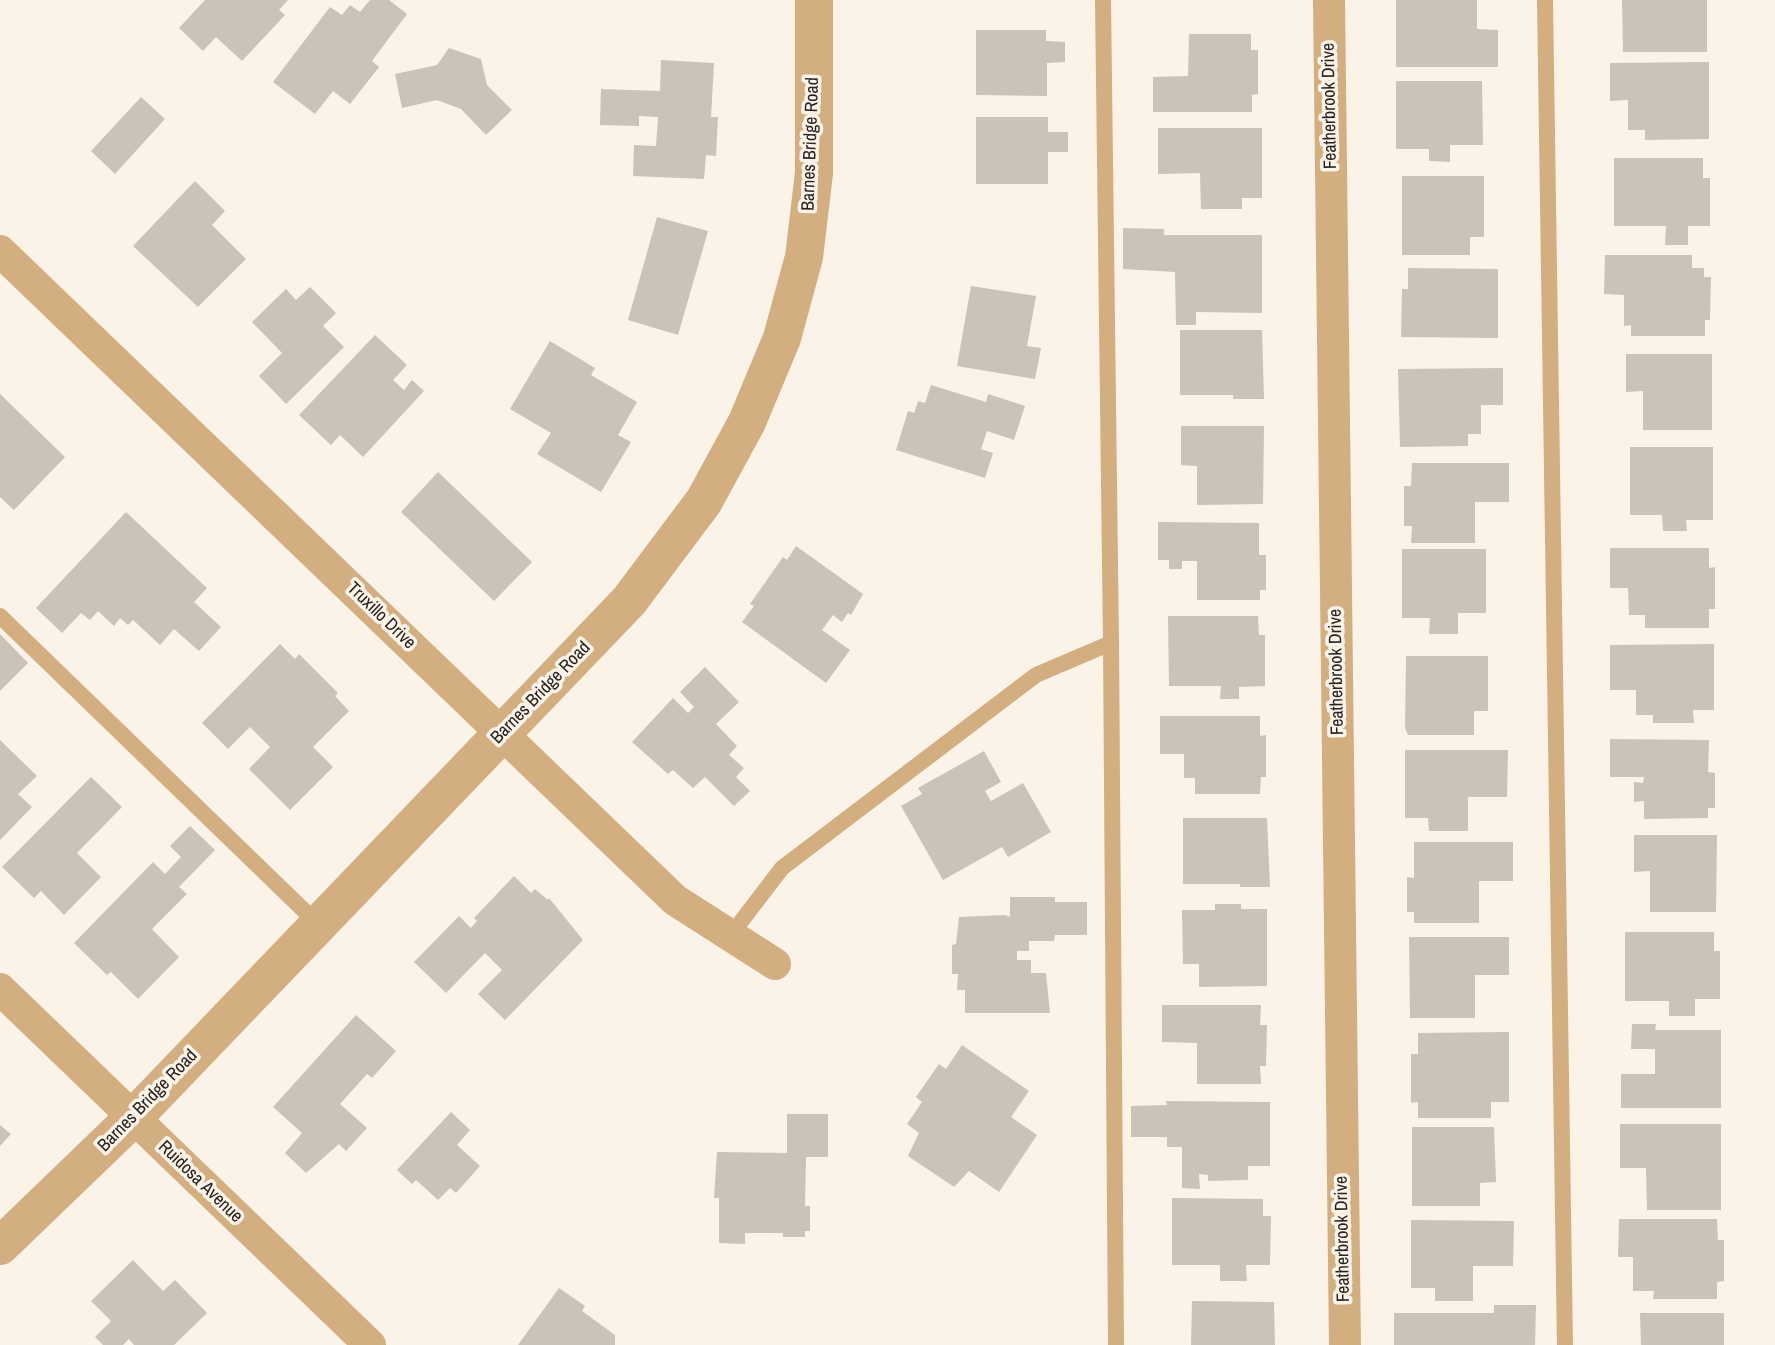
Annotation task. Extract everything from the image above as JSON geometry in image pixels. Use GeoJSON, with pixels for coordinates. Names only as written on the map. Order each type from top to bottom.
{"type":"FeatureCollection","features":[{"type":"Feature","properties":{"kind":"street","name":"Barnes Bridge Road"},"geometry":{"type":"LineString","coordinates":[[0,1246],[133,1118],[629,601],[704,501],[747,422],[782,338],[804,257],[814,173],[814,0]]}},
{"type":"Feature","properties":{"kind":"street","name":"Featherbrook Drive"},"geometry":{"type":"LineString","coordinates":[[1329,0],[1345,1345]]}},
{"type":"Feature","properties":{"kind":"street","name":"Truxillo Drive"},"geometry":{"type":"LineString","coordinates":[[0,251],[675,900],[775,964]]}},
{"type":"Feature","properties":{"kind":"street","name":"Ruidosa Avenue"},"geometry":{"type":"LineString","coordinates":[[0,989],[370,1345]]}},
{"type":"Feature","properties":{"kind":"lane"},"geometry":{"type":"LineString","coordinates":[[1103,0],[1116,1345]]}},
{"type":"Feature","properties":{"kind":"lane"},"geometry":{"type":"LineString","coordinates":[[1545,0],[1565,1345]]}},
{"type":"Feature","properties":{"kind":"lane"},"geometry":{"type":"LineString","coordinates":[[0,616],[318,924]]}},
{"type":"Feature","properties":{"kind":"lane"},"geometry":{"type":"LineString","coordinates":[[730,936],[782,868],[1036,676],[1111,643]]}},
{"type":"Feature","properties":{"kind":"building"},"geometry":{"type":"Polygon","coordinates":[[[205,0],[288,0],[279,10],[285,15],[242,61],[216,37],[203,51],[179,28],[205,0]]]}},
{"type":"Feature","properties":{"kind":"building"},"geometry":{"type":"Polygon","coordinates":[[[370,0],[389,0],[407,14],[372,61],[379,67],[350,104],[333,91],[315,114],[273,82],[330,7],[342,15],[350,5],[360,12],[370,0]]]}},
{"type":"Feature","properties":{"kind":"building"},"geometry":{"type":"Polygon","coordinates":[[[1396,0],[1477,0],[1477,29],[1498,30],[1498,67],[1396,67],[1396,0]]]}},
{"type":"Feature","properties":{"kind":"building"},"geometry":{"type":"Polygon","coordinates":[[[1622,0],[1707,0],[1707,52],[1623,52],[1622,0]]]}},
{"type":"Feature","properties":{"kind":"building"},"geometry":{"type":"Polygon","coordinates":[[[976,30],[1046,30],[1046,41],[1065,42],[1065,62],[1047,63],[1047,96],[976,95],[976,30]]]}},
{"type":"Feature","properties":{"kind":"building"},"geometry":{"type":"Polygon","coordinates":[[[1189,34],[1251,34],[1251,50],[1258,50],[1258,94],[1252,95],[1252,112],[1153,112],[1153,77],[1188,76],[1189,34]]]}},
{"type":"Feature","properties":{"kind":"building"},"geometry":{"type":"Polygon","coordinates":[[[449,48],[481,59],[487,85],[512,110],[486,135],[461,109],[437,100],[402,108],[395,74],[437,65],[449,48]]]}},
{"type":"Feature","properties":{"kind":"building"},"geometry":{"type":"Polygon","coordinates":[[[661,60],[714,63],[711,117],[718,117],[716,156],[706,155],[704,179],[633,176],[634,145],[656,146],[658,117],[639,116],[639,126],[600,125],[601,89],[660,91],[661,60]]]}},
{"type":"Feature","properties":{"kind":"building"},"geometry":{"type":"Polygon","coordinates":[[[1709,62],[1709,139],[1645,140],[1645,130],[1628,130],[1628,100],[1610,101],[1610,63],[1709,62]]]}},
{"type":"Feature","properties":{"kind":"building"},"geometry":{"type":"Polygon","coordinates":[[[1396,81],[1482,81],[1483,145],[1450,145],[1450,162],[1429,161],[1429,149],[1396,149],[1396,81]]]}},
{"type":"Feature","properties":{"kind":"building"},"geometry":{"type":"Polygon","coordinates":[[[141,97],[165,119],[115,174],[91,151],[141,97]]]}},
{"type":"Feature","properties":{"kind":"building"},"geometry":{"type":"Polygon","coordinates":[[[976,117],[1048,117],[1048,132],[1068,132],[1068,152],[1048,152],[1048,184],[976,184],[976,117]]]}},
{"type":"Feature","properties":{"kind":"building"},"geometry":{"type":"Polygon","coordinates":[[[1158,128],[1262,128],[1262,198],[1242,198],[1242,209],[1201,209],[1200,173],[1158,174],[1158,128]]]}},
{"type":"Feature","properties":{"kind":"building"},"geometry":{"type":"Polygon","coordinates":[[[1614,158],[1703,158],[1703,178],[1710,178],[1710,226],[1688,226],[1688,245],[1665,245],[1666,226],[1614,226],[1614,158]]]}},
{"type":"Feature","properties":{"kind":"building"},"geometry":{"type":"Polygon","coordinates":[[[1402,176],[1484,176],[1484,237],[1470,237],[1470,255],[1402,255],[1402,176]]]}},
{"type":"Feature","properties":{"kind":"building"},"geometry":{"type":"Polygon","coordinates":[[[195,181],[225,211],[212,225],[246,259],[198,307],[133,246],[195,181]]]}},
{"type":"Feature","properties":{"kind":"building"},"geometry":{"type":"Polygon","coordinates":[[[657,217],[708,231],[678,335],[628,320],[657,217]]]}},
{"type":"Feature","properties":{"kind":"building"},"geometry":{"type":"Polygon","coordinates":[[[1123,228],[1164,229],[1164,235],[1262,235],[1262,313],[1196,312],[1196,325],[1176,325],[1175,272],[1123,269],[1123,228]]]}},
{"type":"Feature","properties":{"kind":"building"},"geometry":{"type":"Polygon","coordinates":[[[1605,255],[1692,255],[1692,268],[1704,268],[1704,277],[1711,277],[1710,320],[1705,320],[1705,336],[1631,336],[1631,325],[1624,326],[1624,295],[1604,294],[1605,255]]]}},
{"type":"Feature","properties":{"kind":"building"},"geometry":{"type":"Polygon","coordinates":[[[1408,268],[1498,269],[1498,338],[1401,337],[1402,289],[1408,289],[1408,268]]]}},
{"type":"Feature","properties":{"kind":"building"},"geometry":{"type":"Polygon","coordinates":[[[971,286],[1036,296],[1027,346],[1041,348],[1035,379],[957,366],[971,286]]]}},
{"type":"Feature","properties":{"kind":"building"},"geometry":{"type":"Polygon","coordinates":[[[310,287],[336,313],[323,326],[344,347],[286,404],[259,376],[282,353],[252,322],[286,289],[296,300],[310,287]]]}},
{"type":"Feature","properties":{"kind":"building"},"geometry":{"type":"Polygon","coordinates":[[[1180,330],[1262,330],[1264,399],[1233,399],[1233,395],[1180,395],[1180,330]]]}},
{"type":"Feature","properties":{"kind":"building"},"geometry":{"type":"Polygon","coordinates":[[[375,335],[407,365],[393,380],[404,390],[412,380],[424,391],[363,457],[340,435],[331,445],[299,415],[375,335]]]}},
{"type":"Feature","properties":{"kind":"building"},"geometry":{"type":"Polygon","coordinates":[[[550,341],[595,368],[591,375],[637,402],[618,435],[631,442],[601,492],[537,454],[551,433],[510,409],[550,341]]]}},
{"type":"Feature","properties":{"kind":"building"},"geometry":{"type":"Polygon","coordinates":[[[1626,354],[1712,354],[1712,430],[1643,430],[1643,391],[1626,392],[1626,354]]]}},
{"type":"Feature","properties":{"kind":"building"},"geometry":{"type":"Polygon","coordinates":[[[1503,368],[1503,405],[1481,405],[1481,434],[1468,434],[1468,446],[1400,447],[1398,369],[1503,368]]]}},
{"type":"Feature","properties":{"kind":"building"},"geometry":{"type":"Polygon","coordinates":[[[931,385],[986,402],[988,394],[1025,406],[1014,440],[987,431],[981,449],[993,453],[985,478],[896,450],[908,411],[914,413],[918,401],[925,403],[931,385]]]}},
{"type":"Feature","properties":{"kind":"building"},"geometry":{"type":"Polygon","coordinates":[[[0,394],[65,457],[14,510],[0,497],[0,394]]]}},
{"type":"Feature","properties":{"kind":"building"},"geometry":{"type":"Polygon","coordinates":[[[1181,426],[1264,426],[1263,504],[1197,505],[1197,466],[1181,465],[1181,426]]]}},
{"type":"Feature","properties":{"kind":"building"},"geometry":{"type":"Polygon","coordinates":[[[1630,447],[1713,447],[1713,520],[1686,520],[1687,531],[1663,531],[1662,515],[1630,515],[1630,447]]]}},
{"type":"Feature","properties":{"kind":"building"},"geometry":{"type":"Polygon","coordinates":[[[1412,463],[1509,463],[1509,502],[1475,502],[1475,543],[1411,543],[1412,526],[1404,526],[1404,486],[1411,486],[1412,463]]]}},
{"type":"Feature","properties":{"kind":"building"},"geometry":{"type":"Polygon","coordinates":[[[438,472],[532,562],[494,601],[401,512],[438,472]]]}},
{"type":"Feature","properties":{"kind":"building"},"geometry":{"type":"Polygon","coordinates":[[[126,512],[207,588],[194,602],[221,627],[199,651],[174,629],[160,645],[133,620],[128,625],[120,618],[114,626],[98,611],[90,620],[81,613],[62,633],[36,608],[126,512]]]}},
{"type":"Feature","properties":{"kind":"building"},"geometry":{"type":"Polygon","coordinates":[[[1158,522],[1259,523],[1259,555],[1266,555],[1266,590],[1260,590],[1260,600],[1197,600],[1197,561],[1182,561],[1182,569],[1169,569],[1169,560],[1158,560],[1158,522]]]}},
{"type":"Feature","properties":{"kind":"building"},"geometry":{"type":"Polygon","coordinates":[[[796,546],[863,594],[851,615],[848,613],[842,622],[833,615],[822,630],[850,650],[826,683],[742,622],[754,606],[750,604],[783,557],[787,560],[796,546]]]}},
{"type":"Feature","properties":{"kind":"building"},"geometry":{"type":"Polygon","coordinates":[[[1610,548],[1709,548],[1709,568],[1715,567],[1715,609],[1709,609],[1709,628],[1645,628],[1645,615],[1629,615],[1628,588],[1610,588],[1610,548]]]}},
{"type":"Feature","properties":{"kind":"building"},"geometry":{"type":"Polygon","coordinates":[[[1402,549],[1486,549],[1486,613],[1458,613],[1458,634],[1429,634],[1430,618],[1402,618],[1402,549]]]}},
{"type":"Feature","properties":{"kind":"building"},"geometry":{"type":"Polygon","coordinates":[[[1168,616],[1258,616],[1259,635],[1265,635],[1265,686],[1239,687],[1239,699],[1220,699],[1221,686],[1169,686],[1168,616]]]}},
{"type":"Feature","properties":{"kind":"building"},"geometry":{"type":"Polygon","coordinates":[[[0,634],[28,663],[0,691],[0,634]]]}},
{"type":"Feature","properties":{"kind":"building"},"geometry":{"type":"Polygon","coordinates":[[[280,644],[295,659],[299,654],[338,693],[335,696],[349,711],[313,747],[333,767],[290,810],[249,769],[270,747],[250,727],[228,749],[202,723],[280,644]]]}},
{"type":"Feature","properties":{"kind":"building"},"geometry":{"type":"Polygon","coordinates":[[[1714,644],[1714,710],[1693,710],[1694,723],[1653,723],[1653,715],[1636,715],[1636,690],[1610,690],[1610,645],[1714,644]]]}},
{"type":"Feature","properties":{"kind":"building"},"geometry":{"type":"Polygon","coordinates":[[[1406,656],[1488,656],[1488,711],[1474,711],[1474,735],[1408,735],[1405,728],[1406,656]]]}},
{"type":"Feature","properties":{"kind":"building"},"geometry":{"type":"Polygon","coordinates":[[[705,667],[739,702],[716,724],[737,746],[729,755],[744,768],[736,777],[750,791],[734,806],[705,777],[693,788],[673,770],[668,774],[632,742],[673,698],[688,713],[694,707],[680,692],[705,667]]]}},
{"type":"Feature","properties":{"kind":"building"},"geometry":{"type":"Polygon","coordinates":[[[1160,716],[1260,716],[1260,736],[1266,735],[1266,777],[1261,777],[1260,794],[1195,794],[1195,778],[1184,778],[1184,754],[1160,754],[1160,716]]]}},
{"type":"Feature","properties":{"kind":"building"},"geometry":{"type":"Polygon","coordinates":[[[1610,739],[1709,740],[1708,772],[1715,773],[1715,808],[1708,808],[1708,818],[1644,819],[1644,801],[1634,802],[1634,782],[1643,783],[1644,777],[1610,777],[1610,739]]]}},
{"type":"Feature","properties":{"kind":"building"},"geometry":{"type":"Polygon","coordinates":[[[0,740],[37,776],[18,794],[32,807],[0,840],[0,740]]]}},
{"type":"Feature","properties":{"kind":"building"},"geometry":{"type":"Polygon","coordinates":[[[1405,750],[1508,750],[1507,797],[1468,797],[1468,831],[1429,831],[1428,818],[1405,818],[1405,750]]]}},
{"type":"Feature","properties":{"kind":"building"},"geometry":{"type":"Polygon","coordinates":[[[984,751],[1001,782],[985,791],[991,801],[1023,783],[1051,832],[1008,857],[1002,847],[943,880],[901,806],[922,794],[918,788],[984,751]]]}},
{"type":"Feature","properties":{"kind":"building"},"geometry":{"type":"Polygon","coordinates":[[[91,777],[122,807],[77,853],[101,877],[64,915],[41,891],[34,898],[2,867],[91,777]]]}},
{"type":"Feature","properties":{"kind":"building"},"geometry":{"type":"Polygon","coordinates":[[[1183,818],[1267,818],[1270,887],[1183,884],[1183,818]]]}},
{"type":"Feature","properties":{"kind":"building"},"geometry":{"type":"Polygon","coordinates":[[[190,826],[215,850],[179,887],[187,894],[152,929],[179,957],[138,999],[111,972],[107,975],[74,943],[153,862],[165,874],[181,857],[170,846],[190,826]]]}},
{"type":"Feature","properties":{"kind":"building"},"geometry":{"type":"Polygon","coordinates":[[[1634,835],[1717,835],[1716,912],[1650,912],[1650,871],[1634,872],[1634,835]]]}},
{"type":"Feature","properties":{"kind":"building"},"geometry":{"type":"Polygon","coordinates":[[[1414,842],[1513,842],[1513,881],[1479,881],[1479,923],[1414,923],[1414,912],[1407,912],[1407,877],[1414,878],[1414,842]]]}},
{"type":"Feature","properties":{"kind":"building"},"geometry":{"type":"Polygon","coordinates":[[[514,876],[531,893],[535,889],[548,900],[549,898],[583,940],[505,1020],[478,994],[502,970],[485,953],[446,993],[414,962],[459,916],[471,928],[477,921],[474,918],[514,876]]]}},
{"type":"Feature","properties":{"kind":"building"},"geometry":{"type":"Polygon","coordinates":[[[1010,897],[1055,897],[1055,902],[1087,902],[1087,935],[1055,935],[1054,941],[1029,941],[1029,951],[1017,951],[1017,960],[1031,960],[1031,973],[1046,973],[1050,1013],[965,1013],[965,990],[957,990],[958,974],[952,974],[952,945],[956,944],[959,917],[1010,917],[1010,897]]]}},
{"type":"Feature","properties":{"kind":"building"},"geometry":{"type":"Polygon","coordinates":[[[1215,904],[1241,904],[1241,909],[1267,909],[1267,986],[1199,987],[1199,964],[1183,964],[1182,910],[1215,910],[1215,904]]]}},
{"type":"Feature","properties":{"kind":"building"},"geometry":{"type":"Polygon","coordinates":[[[1625,932],[1714,932],[1714,951],[1720,951],[1720,999],[1695,999],[1695,1016],[1669,1016],[1669,1001],[1625,1001],[1625,932]]]}},
{"type":"Feature","properties":{"kind":"building"},"geometry":{"type":"Polygon","coordinates":[[[1409,937],[1509,937],[1509,975],[1475,975],[1475,1018],[1410,1018],[1409,937]]]}},
{"type":"Feature","properties":{"kind":"building"},"geometry":{"type":"Polygon","coordinates":[[[1162,1005],[1261,1005],[1260,1025],[1267,1025],[1266,1066],[1260,1066],[1261,1084],[1197,1084],[1197,1043],[1162,1042],[1162,1005]]]}},
{"type":"Feature","properties":{"kind":"building"},"geometry":{"type":"Polygon","coordinates":[[[356,1015],[396,1051],[372,1078],[367,1074],[340,1104],[367,1128],[346,1151],[339,1144],[306,1173],[285,1153],[302,1133],[273,1107],[356,1015]]]}},
{"type":"Feature","properties":{"kind":"building"},"geometry":{"type":"Polygon","coordinates":[[[1632,1024],[1656,1024],[1655,1030],[1721,1030],[1721,1108],[1621,1108],[1621,1074],[1655,1074],[1655,1049],[1631,1049],[1632,1024]]]}},
{"type":"Feature","properties":{"kind":"building"},"geometry":{"type":"Polygon","coordinates":[[[1509,1032],[1509,1102],[1491,1102],[1491,1118],[1418,1118],[1418,1102],[1411,1103],[1411,1054],[1418,1054],[1418,1033],[1509,1032]]]}},
{"type":"Feature","properties":{"kind":"building"},"geometry":{"type":"Polygon","coordinates":[[[962,1045],[1029,1091],[1011,1117],[1037,1135],[999,1192],[969,1171],[954,1187],[908,1156],[919,1133],[907,1124],[922,1102],[916,1097],[939,1064],[946,1069],[962,1045]]]}},
{"type":"Feature","properties":{"kind":"building"},"geometry":{"type":"Polygon","coordinates":[[[1166,1101],[1270,1102],[1270,1166],[1248,1166],[1248,1180],[1208,1181],[1208,1175],[1199,1174],[1200,1189],[1182,1188],[1182,1147],[1167,1147],[1167,1137],[1131,1137],[1131,1106],[1167,1105],[1166,1101]]]}},
{"type":"Feature","properties":{"kind":"building"},"geometry":{"type":"Polygon","coordinates":[[[451,1112],[470,1130],[457,1145],[480,1166],[456,1193],[450,1188],[438,1200],[416,1180],[412,1184],[397,1170],[451,1112]]]}},
{"type":"Feature","properties":{"kind":"building"},"geometry":{"type":"Polygon","coordinates":[[[787,1114],[828,1114],[828,1157],[806,1157],[805,1206],[810,1206],[810,1231],[805,1231],[805,1237],[783,1237],[783,1233],[745,1233],[745,1244],[719,1243],[719,1198],[714,1198],[717,1152],[787,1153],[787,1114]]]}},
{"type":"Feature","properties":{"kind":"building"},"geometry":{"type":"Polygon","coordinates":[[[1620,1124],[1721,1124],[1721,1210],[1647,1210],[1646,1168],[1620,1168],[1620,1124]]]}},
{"type":"Feature","properties":{"kind":"building"},"geometry":{"type":"Polygon","coordinates":[[[0,1125],[11,1134],[0,1146],[0,1125]]]}},
{"type":"Feature","properties":{"kind":"building"},"geometry":{"type":"Polygon","coordinates":[[[1412,1127],[1494,1127],[1496,1182],[1480,1183],[1480,1206],[1412,1206],[1412,1127]]]}},
{"type":"Feature","properties":{"kind":"building"},"geometry":{"type":"Polygon","coordinates":[[[1172,1198],[1263,1199],[1263,1216],[1271,1216],[1270,1265],[1246,1265],[1247,1281],[1220,1281],[1220,1265],[1172,1265],[1172,1198]]]}},
{"type":"Feature","properties":{"kind":"building"},"geometry":{"type":"Polygon","coordinates":[[[1619,1219],[1717,1219],[1718,1240],[1724,1240],[1724,1281],[1717,1282],[1717,1299],[1653,1299],[1654,1291],[1633,1291],[1633,1257],[1618,1257],[1619,1219]]]}},
{"type":"Feature","properties":{"kind":"building"},"geometry":{"type":"Polygon","coordinates":[[[1411,1220],[1514,1221],[1513,1266],[1473,1266],[1473,1301],[1435,1301],[1435,1288],[1411,1288],[1411,1220]]]}},
{"type":"Feature","properties":{"kind":"building"},"geometry":{"type":"Polygon","coordinates":[[[133,1260],[163,1291],[175,1280],[207,1313],[174,1345],[134,1345],[129,1339],[123,1345],[103,1345],[95,1337],[111,1321],[91,1301],[133,1260]]]}},
{"type":"Feature","properties":{"kind":"building"},"geometry":{"type":"Polygon","coordinates":[[[559,1288],[585,1306],[582,1311],[615,1335],[615,1345],[518,1345],[559,1288]]]}},
{"type":"Feature","properties":{"kind":"building"},"geometry":{"type":"Polygon","coordinates":[[[1192,1301],[1274,1302],[1275,1345],[1191,1345],[1192,1301]]]}},
{"type":"Feature","properties":{"kind":"building"},"geometry":{"type":"Polygon","coordinates":[[[1494,1305],[1536,1305],[1535,1345],[1394,1345],[1394,1313],[1494,1313],[1494,1305]]]}},
{"type":"Feature","properties":{"kind":"building"},"geometry":{"type":"Polygon","coordinates":[[[1640,1313],[1724,1313],[1724,1345],[1641,1345],[1640,1313]]]}}]}
